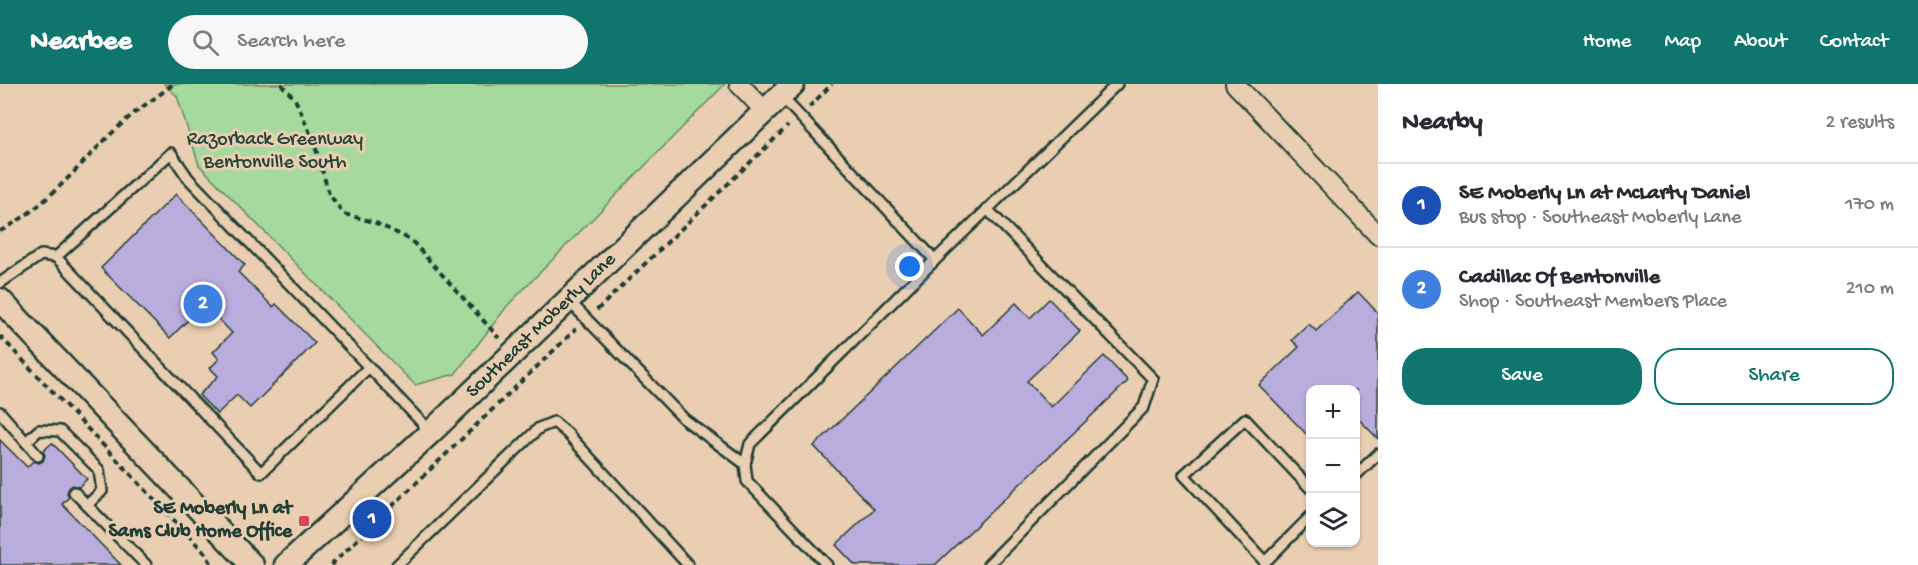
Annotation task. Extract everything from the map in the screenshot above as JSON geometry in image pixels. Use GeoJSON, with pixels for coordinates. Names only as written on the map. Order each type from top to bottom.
{"type":"FeatureCollection","features":[{"type":"Feature","properties":{"kind":"street"},"geometry":{"type":"LineString","coordinates":[[739,84],[779,96]]}},
{"type":"Feature","properties":{"kind":"street"},"geometry":{"type":"LineString","coordinates":[[1235,84],[1378,235]]}},
{"type":"Feature","properties":{"kind":"street","name":"Southeast Moberly Lane"},"geometry":{"type":"LineString","coordinates":[[286,565],[431,432],[779,96]]}},
{"type":"Feature","properties":{"kind":"street"},"geometry":{"type":"LineString","coordinates":[[0,300],[252,565]]}},
{"type":"Feature","properties":{"kind":"lane"},"geometry":{"type":"LineString","coordinates":[[827,565],[747,481],[746,464],[750,444],[935,260],[1117,84]]}},
{"type":"Feature","properties":{"kind":"lane"},"geometry":{"type":"LineString","coordinates":[[779,96],[935,260]]}},
{"type":"Feature","properties":{"kind":"lane"},"geometry":{"type":"LineString","coordinates":[[56,257],[171,153],[188,178],[431,432]]}},
{"type":"Feature","properties":{"kind":"lane"},"geometry":{"type":"LineString","coordinates":[[987,209],[1153,379],[1144,407],[988,565]]}},
{"type":"Feature","properties":{"kind":"lane"},"geometry":{"type":"LineString","coordinates":[[0,283],[41,255],[56,257],[261,473],[369,367]]}},
{"type":"Feature","properties":{"kind":"lane"},"geometry":{"type":"LineString","coordinates":[[567,299],[684,419],[746,464]]}},
{"type":"Feature","properties":{"kind":"lane"},"geometry":{"type":"LineString","coordinates":[[0,412],[38,456]]}},
{"type":"Feature","properties":{"kind":"lane"},"geometry":{"type":"LineString","coordinates":[[1306,483],[1245,419],[1184,476],[1265,562],[1306,522]]}},
{"type":"Feature","properties":{"kind":"lane"},"geometry":{"type":"LineString","coordinates":[[397,565],[539,428],[554,422],[567,433],[688,565]]}},
{"type":"Feature","properties":{"kind":"lane"},"geometry":{"type":"LineString","coordinates":[[26,442],[39,430],[60,431],[99,470],[102,491],[87,505]]}},
{"type":"Feature","properties":{"kind":"lane"},"geometry":{"type":"LineString","coordinates":[[1360,471],[1378,454]]}},
{"type":"Feature","properties":{"kind":"lane"},"geometry":{"type":"LineString","coordinates":[[74,492],[146,565]]}},
{"type":"Feature","properties":{"kind":"path"},"geometry":{"type":"LineString","coordinates":[[0,231],[14,224],[42,203],[126,119],[173,84]]}},
{"type":"Feature","properties":{"kind":"path"},"geometry":{"type":"LineString","coordinates":[[281,84],[295,99],[314,142],[329,194],[344,214],[374,222],[411,240],[498,336]]}},
{"type":"Feature","properties":{"kind":"path"},"geometry":{"type":"LineString","coordinates":[[819,96],[832,84]]}},
{"type":"Feature","properties":{"kind":"path"},"geometry":{"type":"LineString","coordinates":[[605,302],[778,135]]}},
{"type":"Feature","properties":{"kind":"path"},"geometry":{"type":"LineString","coordinates":[[0,336],[206,554],[212,565]]}},
{"type":"Feature","properties":{"kind":"path"},"geometry":{"type":"LineString","coordinates":[[331,565],[566,339]]}},
{"type":"Feature","properties":{"kind":"green space","name":"Razorback Greenway Bentonville South"},"geometry":{"type":"Polygon","coordinates":[[[164,84],[725,84],[508,305],[455,374],[415,385],[199,165],[177,96],[164,84]]]}},
{"type":"Feature","properties":{"kind":"building"},"geometry":{"type":"Polygon","coordinates":[[[176,194],[245,265],[238,272],[273,307],[276,304],[315,343],[250,408],[237,395],[217,414],[199,395],[218,376],[210,368],[219,359],[213,352],[232,333],[204,304],[170,338],[101,268],[176,194]]]}},
{"type":"Feature","properties":{"kind":"building"},"geometry":{"type":"Polygon","coordinates":[[[1358,292],[1378,313],[1378,439],[1360,420],[1360,385],[1306,385],[1306,434],[1259,385],[1299,347],[1292,340],[1309,324],[1316,331],[1358,292]]]}},
{"type":"Feature","properties":{"kind":"building"},"geometry":{"type":"Polygon","coordinates":[[[1049,299],[1080,331],[1027,381],[1051,407],[1104,356],[1128,381],[935,565],[855,565],[836,545],[874,509],[814,446],[958,308],[983,335],[1016,303],[1030,318],[1049,299]]]}},
{"type":"Feature","properties":{"kind":"building"},"geometry":{"type":"Polygon","coordinates":[[[0,440],[27,467],[33,461],[39,463],[43,461],[45,455],[43,451],[52,443],[87,479],[79,487],[73,485],[69,488],[67,493],[69,497],[62,504],[121,565],[0,565],[0,440]]]}},
{"type":"Feature","properties":{"kind":"place","name":"Cadillac Of Bentonville"},"geometry":{"type":"Point","coordinates":[203,304]}},
{"type":"Feature","properties":{"kind":"place","name":"SE Moberly Ln at McLarty Daniel"},"geometry":{"type":"Point","coordinates":[372,519]}},
{"type":"Feature","properties":{"kind":"place","name":"SE Moberly Ln at Sams Club Home Office"},"geometry":{"type":"Point","coordinates":[304,521]}}]}
